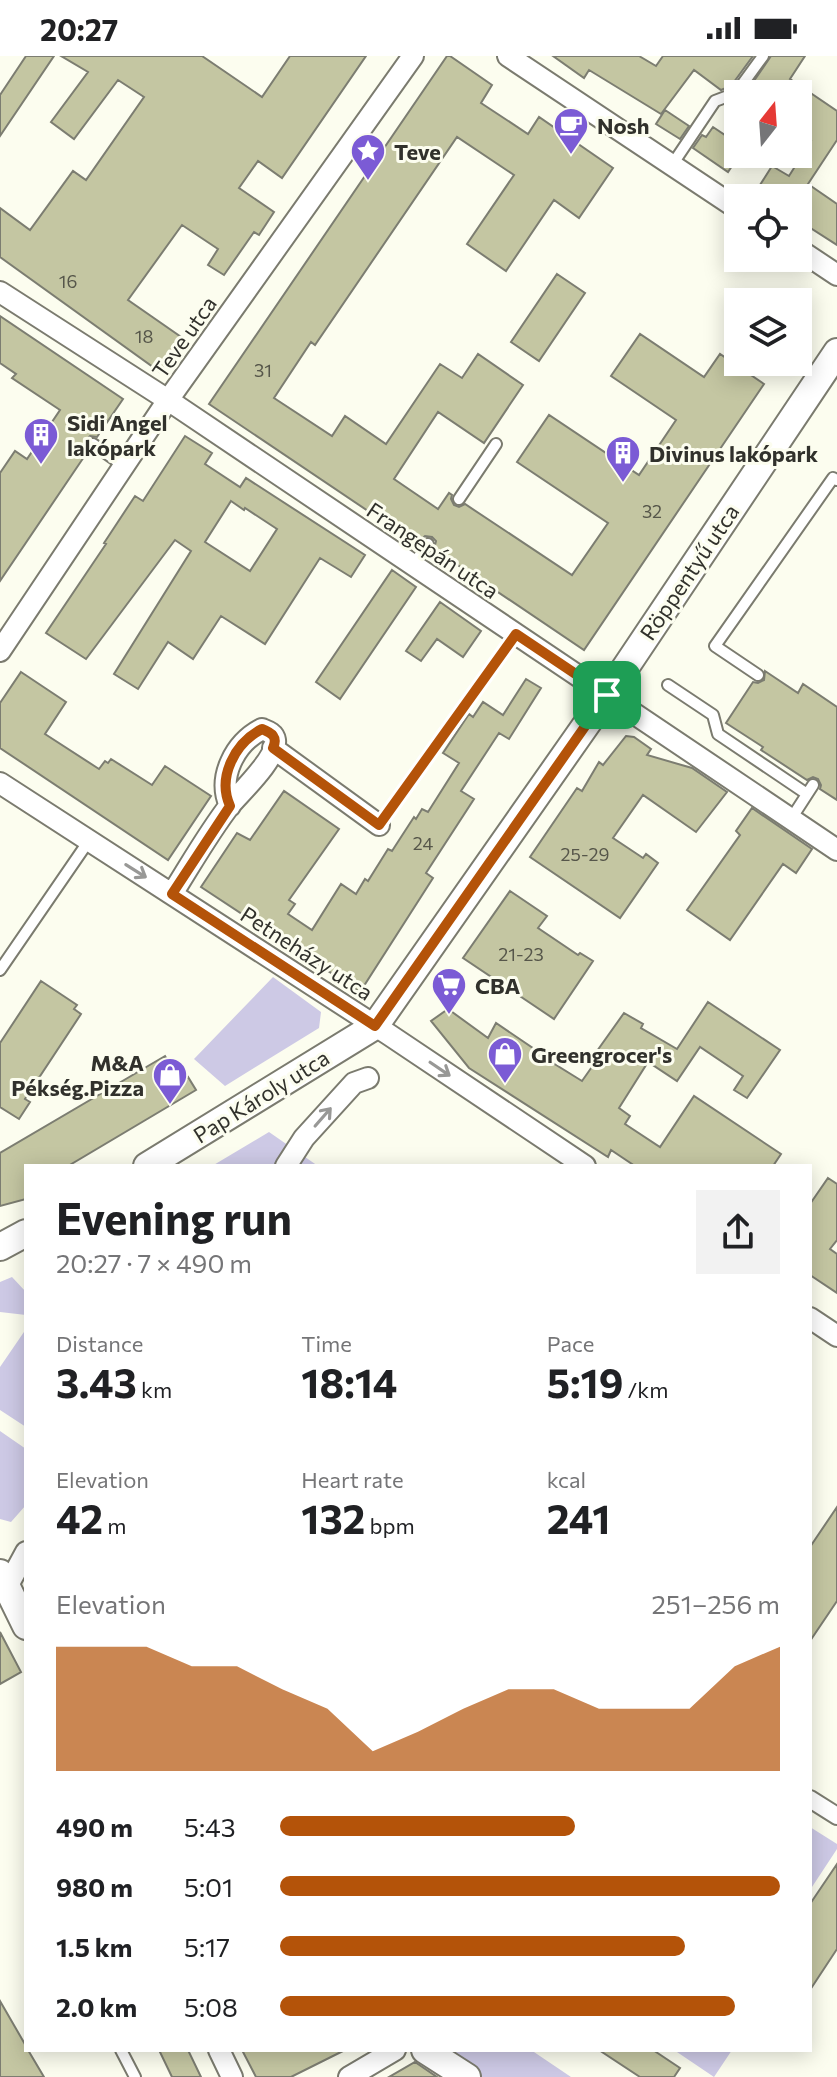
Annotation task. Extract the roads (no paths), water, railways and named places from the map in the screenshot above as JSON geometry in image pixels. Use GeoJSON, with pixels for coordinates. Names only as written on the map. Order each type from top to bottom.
{"type":"FeatureCollection","features":[{"type":"Feature","properties":{"kind":"street","name":"Teve utca"},"geometry":{"type":"LineString","coordinates":[[0,651],[168,400],[413,56]]}},
{"type":"Feature","properties":{"kind":"street"},"geometry":{"type":"LineString","coordinates":[[510,57],[724,200]]}},
{"type":"Feature","properties":{"kind":"street"},"geometry":{"type":"LineString","coordinates":[[812,258],[837,275]]}},
{"type":"Feature","properties":{"kind":"street","name":"Frangepán utca"},"geometry":{"type":"LineString","coordinates":[[0,292],[168,400],[837,850]]}},
{"type":"Feature","properties":{"kind":"street","name":"Röppentyű utca"},"geometry":{"type":"LineString","coordinates":[[375,1026],[607,695],[837,352]]}},
{"type":"Feature","properties":{"kind":"street"},"geometry":{"type":"LineString","coordinates":[[172,894],[230,806],[258,775],[276,743],[271,732],[262,729],[242,743],[232,759],[225,777],[224,793],[230,806]]}},
{"type":"Feature","properties":{"kind":"street"},"geometry":{"type":"LineString","coordinates":[[273,748],[379,825]]}},
{"type":"Feature","properties":{"kind":"street","name":"Petneházy utca"},"geometry":{"type":"LineString","coordinates":[[0,783],[582,1164]]}},
{"type":"Feature","properties":{"kind":"street","name":"Pap Károly utca"},"geometry":{"type":"LineString","coordinates":[[150,1164],[375,1026]]}},
{"type":"Feature","properties":{"kind":"street"},"geometry":{"type":"LineString","coordinates":[[287,1164],[304,1138],[354,1083],[368,1078]]}},
{"type":"Feature","properties":{"kind":"street"},"geometry":{"type":"LineString","coordinates":[[0,1247],[24,1234]]}},
{"type":"Feature","properties":{"kind":"street"},"geometry":{"type":"LineString","coordinates":[[812,1319],[837,1336]]}},
{"type":"Feature","properties":{"kind":"street"},"geometry":{"type":"LineString","coordinates":[[24,1554],[3,1580],[24,1622]]}},
{"type":"Feature","properties":{"kind":"street"},"geometry":{"type":"LineString","coordinates":[[812,1800],[837,1816]]}},
{"type":"Feature","properties":{"kind":"street"},"geometry":{"type":"LineString","coordinates":[[220,2052],[232,2077]]}},
{"type":"Feature","properties":{"kind":"street"},"geometry":{"type":"LineString","coordinates":[[349,2077],[392,2052]]}},
{"type":"Feature","properties":{"kind":"street"},"geometry":{"type":"LineString","coordinates":[[428,2052],[467,2077]]}},
{"type":"Feature","properties":{"kind":"lane"},"geometry":{"type":"LineString","coordinates":[[672,165],[715,101],[736,93],[763,56]]}},
{"type":"Feature","properties":{"kind":"lane"},"geometry":{"type":"LineString","coordinates":[[93,444],[124,466]]}},
{"type":"Feature","properties":{"kind":"lane"},"geometry":{"type":"LineString","coordinates":[[459,499],[496,444]]}},
{"type":"Feature","properties":{"kind":"lane"},"geometry":{"type":"LineString","coordinates":[[758,675],[715,646],[833,478],[837,480]]}},
{"type":"Feature","properties":{"kind":"lane"},"geometry":{"type":"LineString","coordinates":[[413,565],[428,544]]}},
{"type":"Feature","properties":{"kind":"lane"},"geometry":{"type":"LineString","coordinates":[[379,825],[516,634]]}},
{"type":"Feature","properties":{"kind":"lane"},"geometry":{"type":"LineString","coordinates":[[668,685],[713,715],[718,734],[810,790],[791,819]]}},
{"type":"Feature","properties":{"kind":"lane"},"geometry":{"type":"LineString","coordinates":[[0,970],[88,842]]}},
{"type":"Feature","properties":{"kind":"lane"},"geometry":{"type":"LineString","coordinates":[[122,2052],[135,2077]]}},
{"type":"Feature","properties":{"kind":"place","name":"Nosh"},"geometry":{"type":"Point","coordinates":[571,156]}},
{"type":"Feature","properties":{"kind":"place","name":"Teve"},"geometry":{"type":"Point","coordinates":[368,182]}},
{"type":"Feature","properties":{"kind":"place","name":"Sidi Angel lakópark"},"geometry":{"type":"Point","coordinates":[41,466]}},
{"type":"Feature","properties":{"kind":"place","name":"Divinus lakópark"},"geometry":{"type":"Point","coordinates":[623,484]}},
{"type":"Feature","properties":{"kind":"place","name":"CBA"},"geometry":{"type":"Point","coordinates":[449,1016]}},
{"type":"Feature","properties":{"kind":"place","name":"Greengrocer's"},"geometry":{"type":"Point","coordinates":[505,1085]}},
{"type":"Feature","properties":{"kind":"place","name":"M&A Pékség.Pizza"},"geometry":{"type":"Point","coordinates":[170,1106]}}]}
